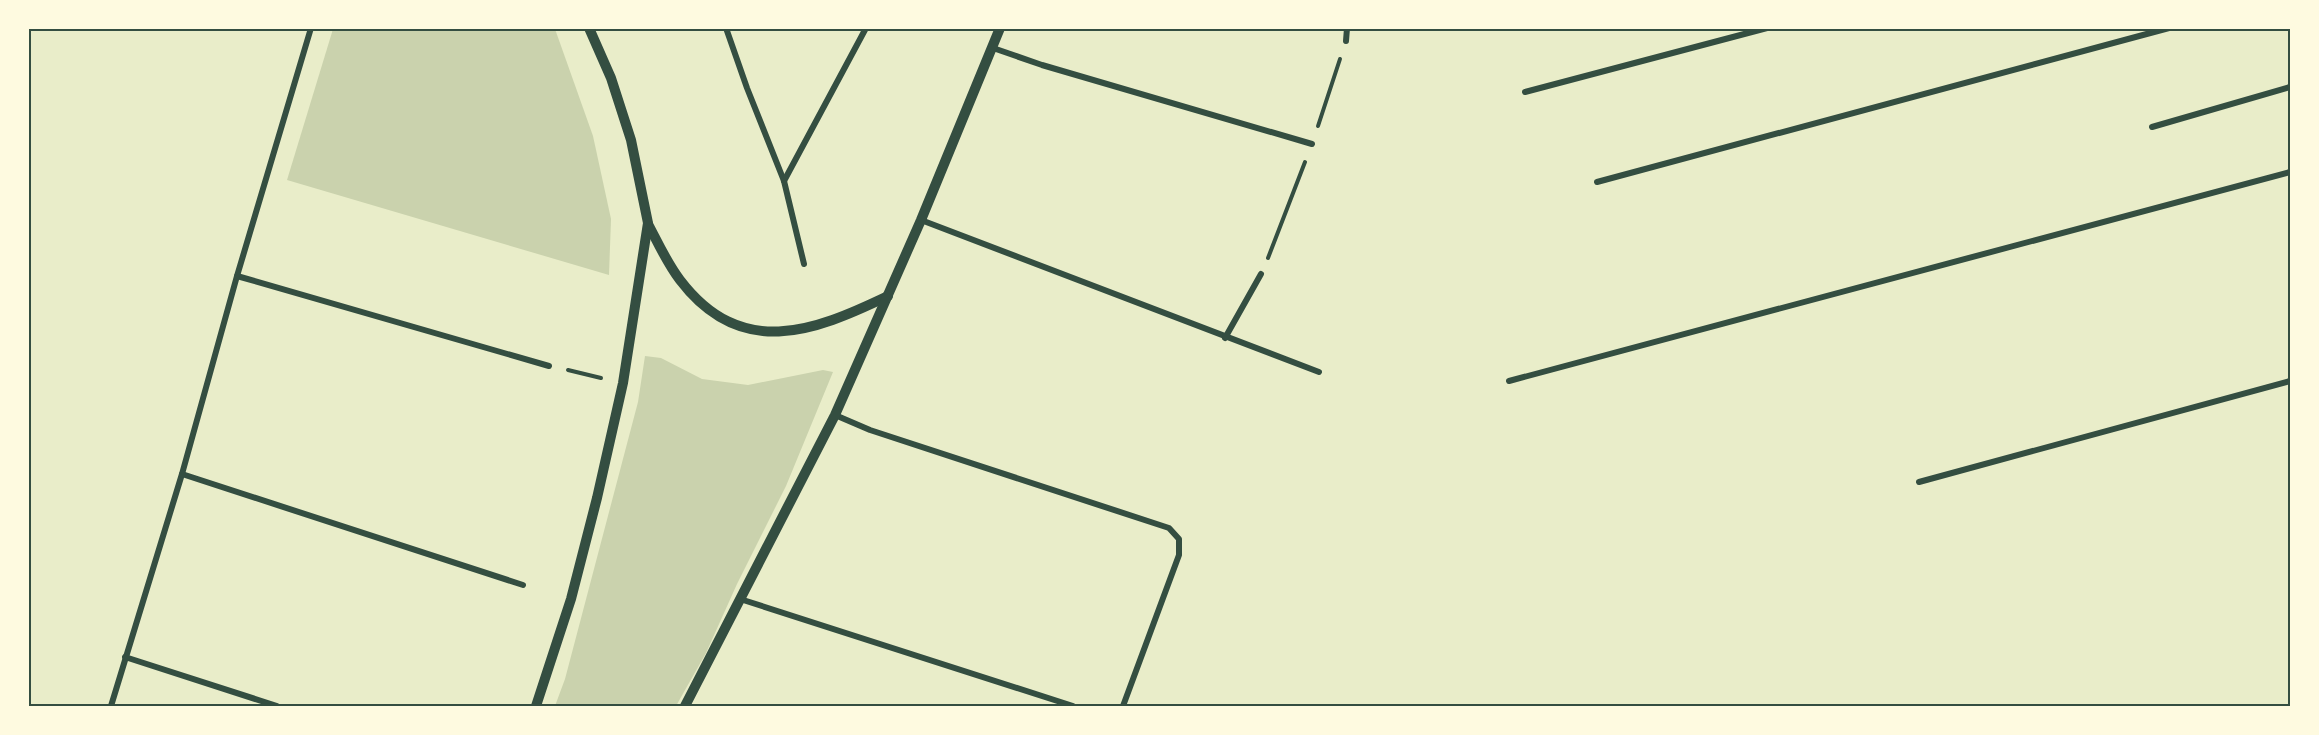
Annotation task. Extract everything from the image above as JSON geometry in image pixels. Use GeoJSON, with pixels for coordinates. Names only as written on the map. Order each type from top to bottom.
{"type":"FeatureCollection","features":[{"type":"Feature","properties":{"kind":"street"},"geometry":{"type":"LineString","coordinates":[[111,706],[182,474],[237,276],[311,28]]}},
{"type":"Feature","properties":{"kind":"street"},"geometry":{"type":"LineString","coordinates":[[589,28],[611,78],[631,140],[648,223],[670,264],[694,295],[717,314],[744,327],[784,332],[802,330],[848,315],[888,296]]}},
{"type":"Feature","properties":{"kind":"street"},"geometry":{"type":"LineString","coordinates":[[726,28],[784,181],[804,264]]}},
{"type":"Feature","properties":{"kind":"street"},"geometry":{"type":"LineString","coordinates":[[784,181],[866,28]]}},
{"type":"Feature","properties":{"kind":"street"},"geometry":{"type":"LineString","coordinates":[[685,706],[836,415],[921,220],[1000,28]]}},
{"type":"Feature","properties":{"kind":"street"},"geometry":{"type":"LineString","coordinates":[[1346,41],[1347,28]]}},
{"type":"Feature","properties":{"kind":"street"},"geometry":{"type":"LineString","coordinates":[[1525,92],[1767,28]]}},
{"type":"Feature","properties":{"kind":"street"},"geometry":{"type":"LineString","coordinates":[[1597,182],[2169,28]]}},
{"type":"Feature","properties":{"kind":"street"},"geometry":{"type":"LineString","coordinates":[[993,48],[1042,66],[1312,144]]}},
{"type":"Feature","properties":{"kind":"street"},"geometry":{"type":"LineString","coordinates":[[2152,128],[2290,87]]}},
{"type":"Feature","properties":{"kind":"street"},"geometry":{"type":"LineString","coordinates":[[1509,381],[2290,172]]}},
{"type":"Feature","properties":{"kind":"street"},"geometry":{"type":"LineString","coordinates":[[921,220],[1319,372]]}},
{"type":"Feature","properties":{"kind":"street"},"geometry":{"type":"LineString","coordinates":[[536,706],[571,599],[597,498],[623,382],[648,223]]}},
{"type":"Feature","properties":{"kind":"street"},"geometry":{"type":"LineString","coordinates":[[1226,338],[1261,274]]}},
{"type":"Feature","properties":{"kind":"street"},"geometry":{"type":"LineString","coordinates":[[237,276],[549,366]]}},
{"type":"Feature","properties":{"kind":"street"},"geometry":{"type":"LineString","coordinates":[[1919,483],[2290,381]]}},
{"type":"Feature","properties":{"kind":"street"},"geometry":{"type":"LineString","coordinates":[[836,415],[870,429],[1169,528],[1179,539],[1179,555],[1123,706]]}},
{"type":"Feature","properties":{"kind":"street"},"geometry":{"type":"LineString","coordinates":[[182,474],[522,585]]}},
{"type":"Feature","properties":{"kind":"street"},"geometry":{"type":"LineString","coordinates":[[740,599],[1073,706]]}},
{"type":"Feature","properties":{"kind":"street"},"geometry":{"type":"LineString","coordinates":[[125,657],[277,706]]}},
{"type":"Feature","properties":{"kind":"path"},"geometry":{"type":"LineString","coordinates":[[549,366],[623,382]]}},
{"type":"Feature","properties":{"kind":"green space"},"geometry":{"type":"Polygon","coordinates":[[[333,29],[555,29],[593,136],[611,219],[609,275],[287,180],[333,29]]]}},
{"type":"Feature","properties":{"kind":"green space"},"geometry":{"type":"Polygon","coordinates":[[[645,356],[661,358],[702,379],[748,385],[823,370],[833,372],[786,486],[737,584],[706,653],[676,706],[555,706],[565,679],[638,402],[645,356]]]}}]}
